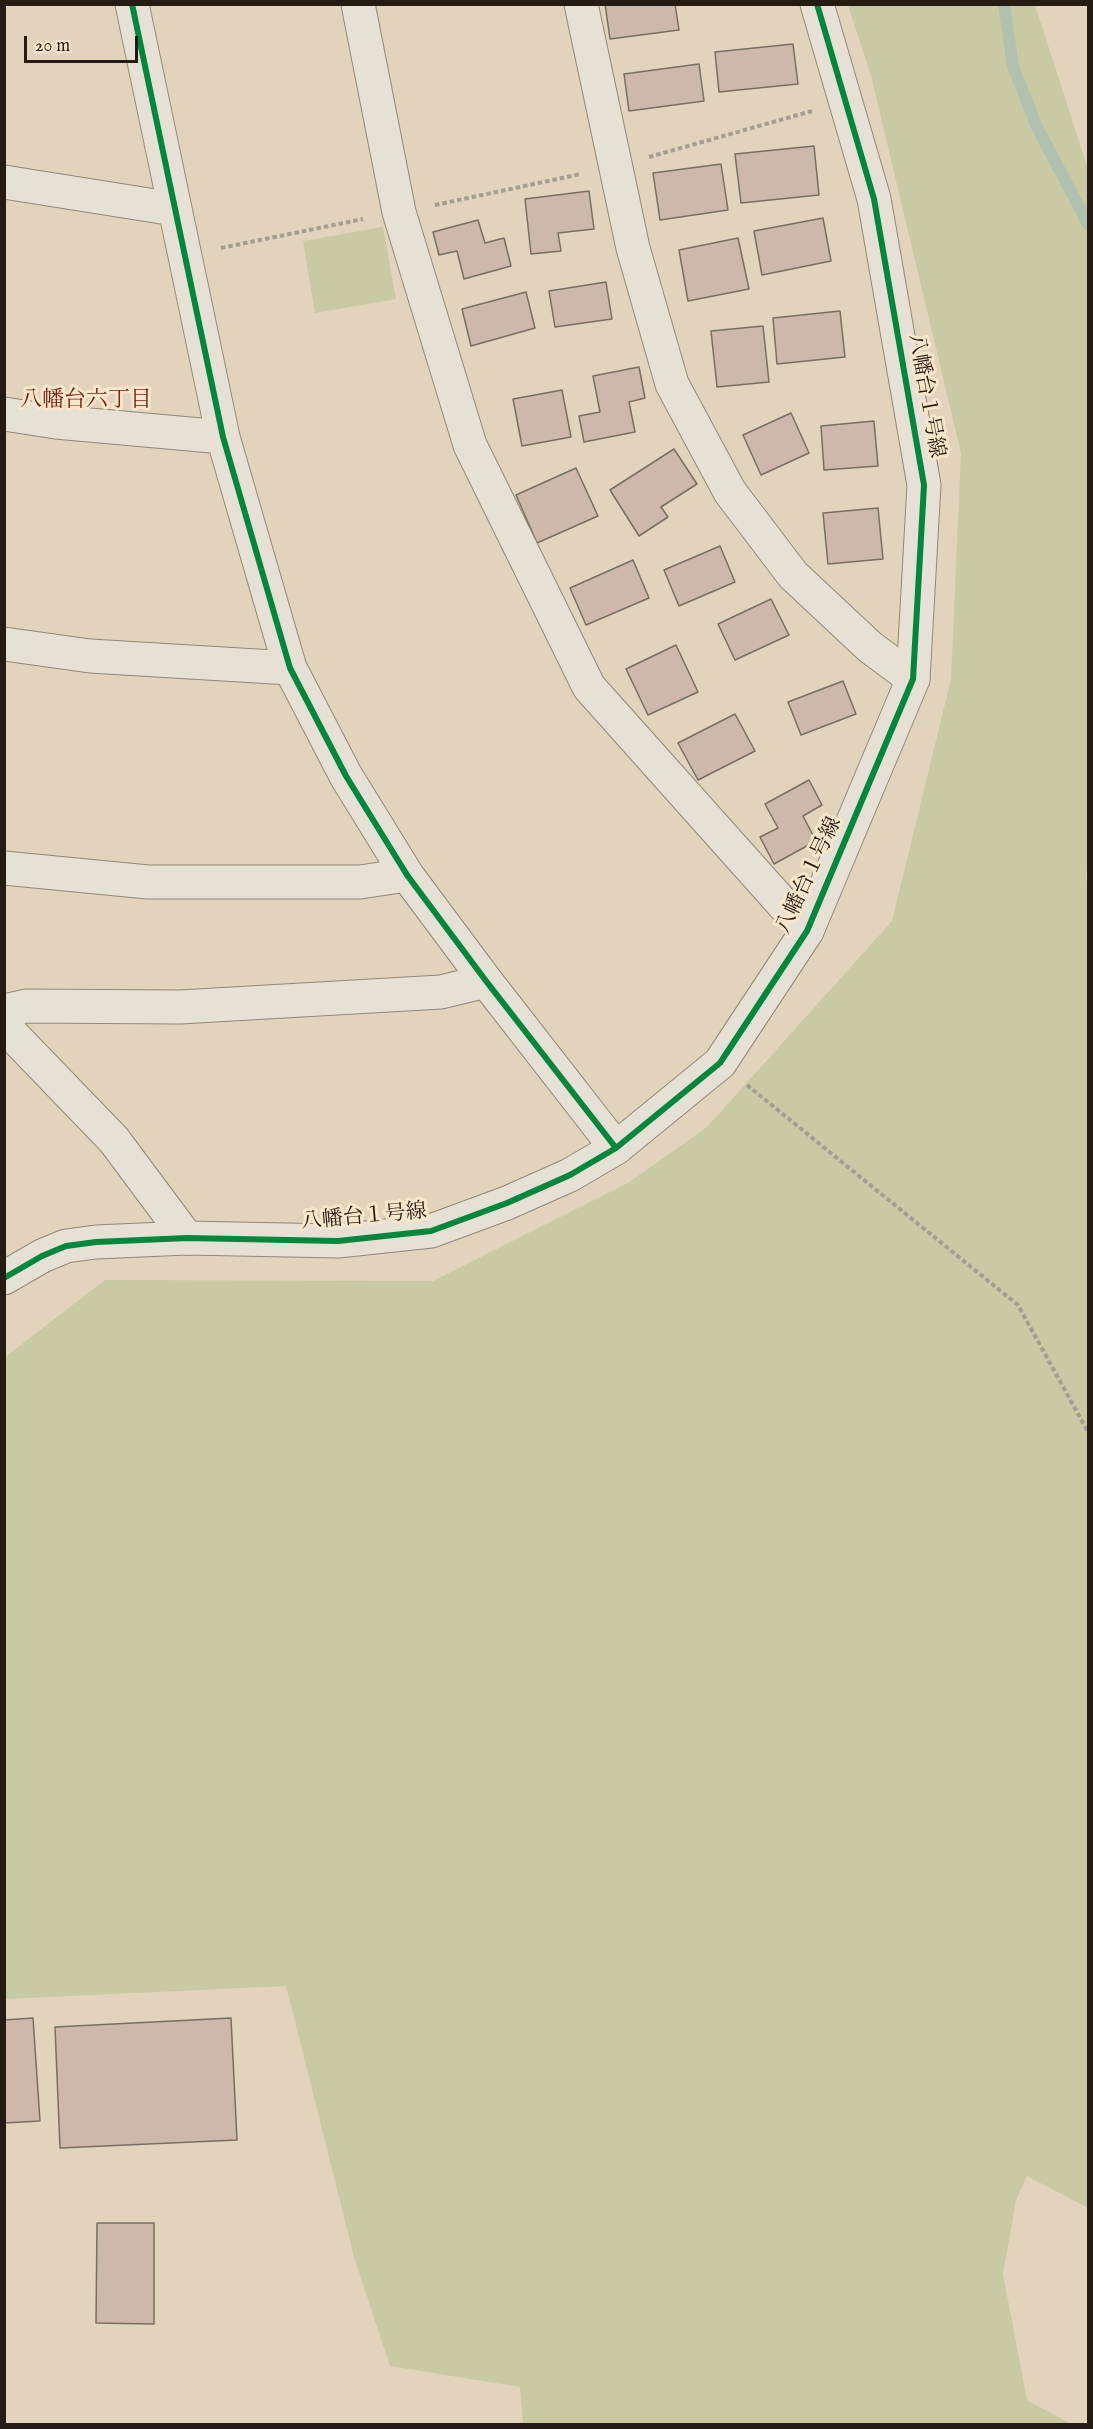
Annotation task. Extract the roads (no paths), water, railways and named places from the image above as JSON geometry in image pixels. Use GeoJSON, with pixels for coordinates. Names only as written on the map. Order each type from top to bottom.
{"type":"FeatureCollection","features":[{"type":"Feature","properties":{"kind":"street"},"geometry":{"type":"LineString","coordinates":[[132,4],[223,437],[290,669],[346,776],[407,875],[616,1148]]}},
{"type":"Feature","properties":{"kind":"street"},"geometry":{"type":"LineString","coordinates":[[358,4],[399,212],[470,445],[589,687],[807,931]]}},
{"type":"Feature","properties":{"kind":"street"},"geometry":{"type":"LineString","coordinates":[[581,4],[633,248],[672,384],[730,492],[793,575],[870,647],[913,679]]}},
{"type":"Feature","properties":{"kind":"street","name":"八幡台１号線"},"geometry":{"type":"LineString","coordinates":[[4,1278],[42,1256],[66,1246],[96,1242],[187,1238],[338,1241],[431,1231],[507,1203],[570,1175],[616,1148],[720,1063],[807,931],[913,679],[924,485],[874,199],[817,4]]}},
{"type":"Feature","properties":{"kind":"street"},"geometry":{"type":"LineString","coordinates":[[4,183],[174,209]]}},
{"type":"Feature","properties":{"kind":"street"},"geometry":{"type":"LineString","coordinates":[[4,414],[56,422],[223,437]]}},
{"type":"Feature","properties":{"kind":"street"},"geometry":{"type":"LineString","coordinates":[[4,644],[90,656],[290,669]]}},
{"type":"Feature","properties":{"kind":"street"},"geometry":{"type":"LineString","coordinates":[[4,868],[148,882],[360,882],[407,875]]}},
{"type":"Feature","properties":{"kind":"street"},"geometry":{"type":"LineString","coordinates":[[4,1011],[26,1006],[180,1007],[430,993],[486,981]]}},
{"type":"Feature","properties":{"kind":"street"},"geometry":{"type":"LineString","coordinates":[[4,1026],[114,1140],[187,1238]]}},
{"type":"Feature","properties":{"kind":"waterway"},"geometry":{"type":"LineString","coordinates":[[1004,4],[1013,66],[1036,125],[1088,224]]}},
{"type":"Feature","properties":{"kind":"district","name":"八幡台六丁目"},"geometry":{"type":"Point","coordinates":[86,401]}}]}
